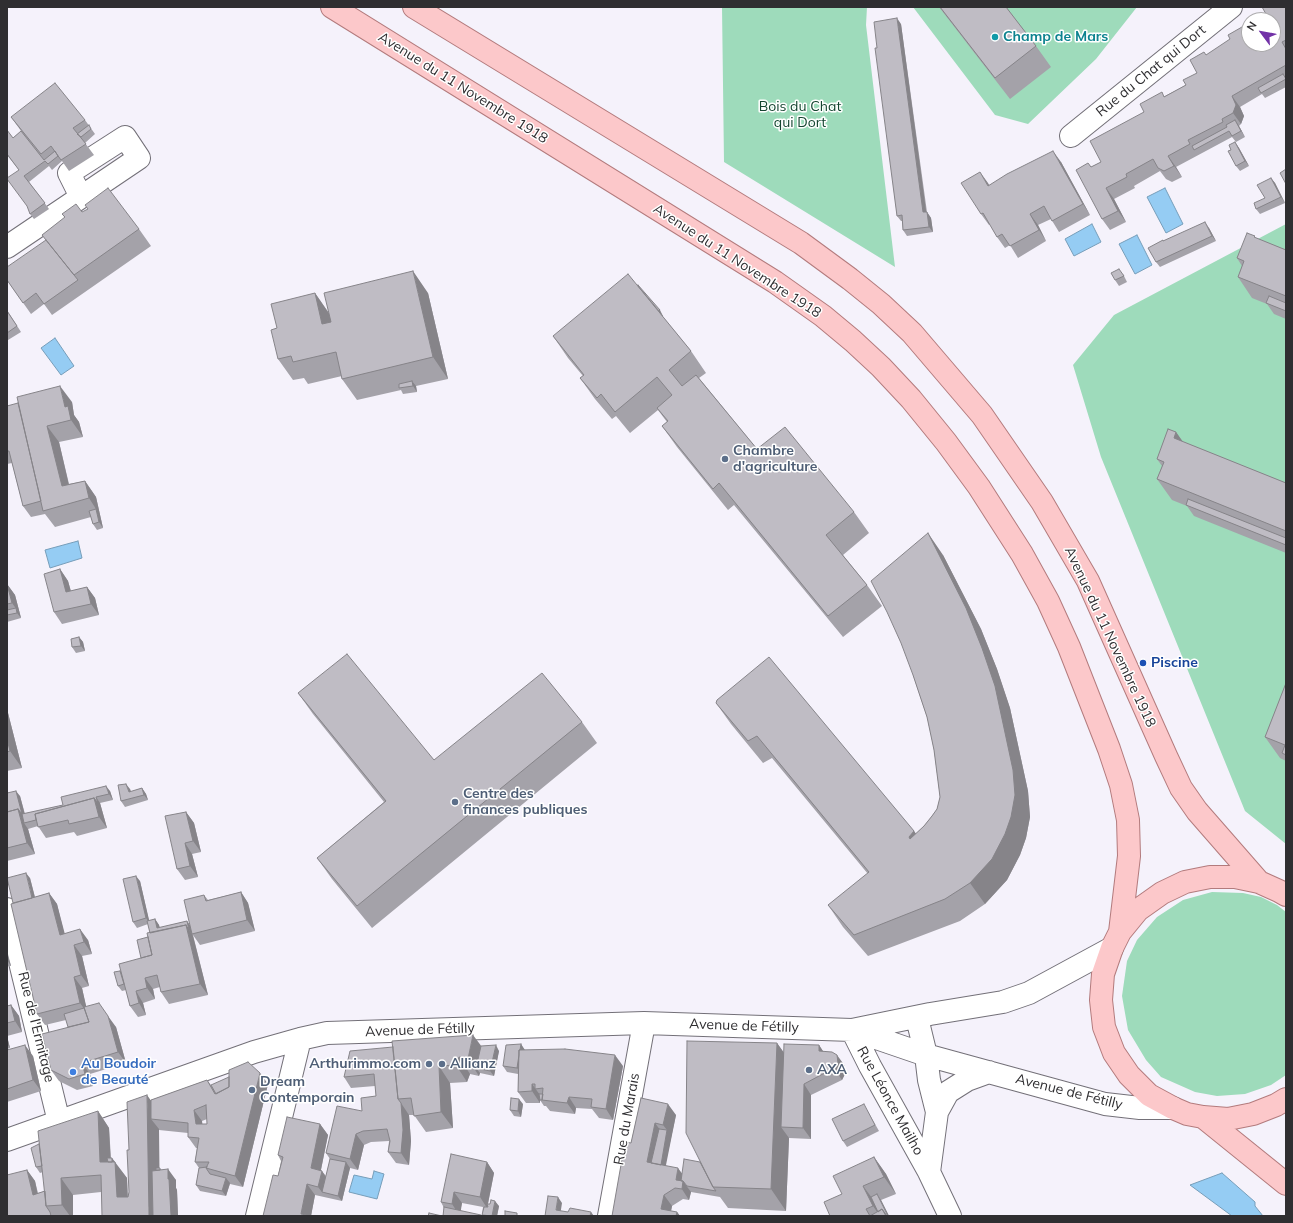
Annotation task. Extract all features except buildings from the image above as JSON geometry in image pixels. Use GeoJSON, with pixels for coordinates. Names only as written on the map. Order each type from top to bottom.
{"type":"FeatureCollection","features":[{"type":"Feature","properties":{"kind":"main road","name":"Avenue du 11 Novembre 1918"},"geometry":{"type":"LineString","coordinates":[[332,7],[775,282],[823,316],[853,341],[881,367],[911,399],[946,442],[979,487],[1022,554],[1048,600],[1069,647],[1109,749],[1121,786],[1128,820],[1129,856],[1116,940]]}},
{"type":"Feature","properties":{"kind":"main road","name":"Avenue du 11 Novembre 1918"},"geometry":{"type":"LineString","coordinates":[[414,7],[801,243],[881,304],[912,333],[982,415],[1042,502],[1088,582],[1181,788],[1197,811],[1260,882]]}},
{"type":"Feature","properties":{"kind":"main road"},"geometry":{"type":"LineString","coordinates":[[1284,892],[1260,882],[1235,877],[1210,877],[1185,882],[1162,893],[1138,910],[1116,940],[1103,974],[1101,1000],[1104,1027],[1114,1053],[1129,1076],[1149,1094],[1173,1108],[1203,1117],[1228,1118],[1252,1114],[1276,1106],[1286,1099]]}},
{"type":"Feature","properties":{"kind":"main road"},"geometry":{"type":"LineString","coordinates":[[1203,1117],[1286,1184]]}},
{"type":"Feature","properties":{"kind":"street","name":"Rue du Chat qui Dort"},"geometry":{"type":"LineString","coordinates":[[1071,136],[1231,7]]}},
{"type":"Feature","properties":{"kind":"street"},"geometry":{"type":"LineString","coordinates":[[7,247],[81,197]]}},
{"type":"Feature","properties":{"kind":"street","name":"Rue de l'Ermitage"},"geometry":{"type":"LineString","coordinates":[[7,909],[59,1122]]}},
{"type":"Feature","properties":{"kind":"street","name":"Avenue de Fétilly"},"geometry":{"type":"LineString","coordinates":[[7,1140],[254,1052],[327,1033],[644,1023],[852,1030],[917,1018],[930,1014],[1003,1002],[1029,993],[1116,940]]}},
{"type":"Feature","properties":{"kind":"street","name":"Rue Léonce Mailho"},"geometry":{"type":"LineString","coordinates":[[917,1018],[937,1112]]}},
{"type":"Feature","properties":{"kind":"street","name":"Rue du Marais"},"geometry":{"type":"LineString","coordinates":[[609,1216],[644,1023]]}},
{"type":"Feature","properties":{"kind":"street","name":"Avenue de Fétilly"},"geometry":{"type":"LineString","coordinates":[[852,1030],[926,1055],[1105,1104],[1140,1108],[1173,1108]]}},
{"type":"Feature","properties":{"kind":"street","name":"Rue Léonce Mailho"},"geometry":{"type":"LineString","coordinates":[[852,1030],[870,1066],[929,1172],[950,1216]]}},
{"type":"Feature","properties":{"kind":"street"},"geometry":{"type":"LineString","coordinates":[[257,1216],[300,1039]]}},
{"type":"Feature","properties":{"kind":"street","name":"Rue Léonce Mailho"},"geometry":{"type":"LineString","coordinates":[[929,1172],[937,1112],[948,1092],[967,1080],[989,1072]]}},
{"type":"Feature","properties":{"kind":"green space","name":"Bois du Chat qui Dort"},"geometry":{"type":"Polygon","coordinates":[[[722,7],[867,7],[866,25],[895,267],[724,162],[722,7]]]}},
{"type":"Feature","properties":{"kind":"green space"},"geometry":{"type":"Polygon","coordinates":[[[913,7],[1137,7],[1096,59],[1028,124],[995,115],[913,7]]]}},
{"type":"Feature","properties":{"kind":"green space"},"geometry":{"type":"Polygon","coordinates":[[[1286,224],[1286,844],[1245,811],[1101,457],[1073,365],[1114,315],[1286,224]]]}},
{"type":"Feature","properties":{"kind":"green space"},"geometry":{"type":"Polygon","coordinates":[[[1212,892],[1243,893],[1261,897],[1277,905],[1286,912],[1286,1075],[1271,1085],[1245,1094],[1217,1096],[1195,1092],[1161,1077],[1146,1060],[1128,1030],[1122,996],[1127,961],[1137,940],[1157,917],[1183,900],[1212,892]]]}},
{"type":"Feature","properties":{"kind":"water"},"geometry":{"type":"Polygon","coordinates":[[[1165,188],[1183,224],[1166,233],[1147,197],[1165,188]]]}},
{"type":"Feature","properties":{"kind":"water"},"geometry":{"type":"Polygon","coordinates":[[[1092,224],[1101,242],[1074,256],[1065,239],[1092,224]]]}},
{"type":"Feature","properties":{"kind":"water"},"geometry":{"type":"Polygon","coordinates":[[[1137,235],[1152,265],[1135,274],[1119,244],[1137,235]]]}},
{"type":"Feature","properties":{"kind":"water"},"geometry":{"type":"Polygon","coordinates":[[[55,338],[74,366],[61,375],[41,348],[55,338]]]}},
{"type":"Feature","properties":{"kind":"water"},"geometry":{"type":"Polygon","coordinates":[[[78,541],[82,558],[50,568],[45,550],[78,541]]]}},
{"type":"Feature","properties":{"kind":"water"},"geometry":{"type":"Polygon","coordinates":[[[374,1171],[384,1174],[377,1199],[349,1192],[354,1175],[372,1179],[374,1171]]]}},
{"type":"Feature","properties":{"kind":"water"},"geometry":{"type":"Polygon","coordinates":[[[1222,1173],[1255,1202],[1255,1206],[1263,1216],[1232,1216],[1190,1185],[1222,1173]]]}},
{"type":"Feature","properties":{"kind":"place","name":"Champ de Mars"},"geometry":{"type":"Point","coordinates":[995,37]}},
{"type":"Feature","properties":{"kind":"place","name":"Chambre d'agriculture"},"geometry":{"type":"Point","coordinates":[725,459]}},
{"type":"Feature","properties":{"kind":"place","name":"Piscine"},"geometry":{"type":"Point","coordinates":[1143,663]}},
{"type":"Feature","properties":{"kind":"place","name":"Centre des finances publiques"},"geometry":{"type":"Point","coordinates":[455,802]}},
{"type":"Feature","properties":{"kind":"place","name":"Arthurimmo.com"},"geometry":{"type":"Point","coordinates":[429,1064]}},
{"type":"Feature","properties":{"kind":"place","name":"Allianz"},"geometry":{"type":"Point","coordinates":[442,1064]}},
{"type":"Feature","properties":{"kind":"place","name":"AXA"},"geometry":{"type":"Point","coordinates":[809,1070]}},
{"type":"Feature","properties":{"kind":"place","name":"Au Boudoir de Beauté"},"geometry":{"type":"Point","coordinates":[73,1072]}},
{"type":"Feature","properties":{"kind":"place","name":"Dream Contemporain"},"geometry":{"type":"Point","coordinates":[252,1090]}}]}
